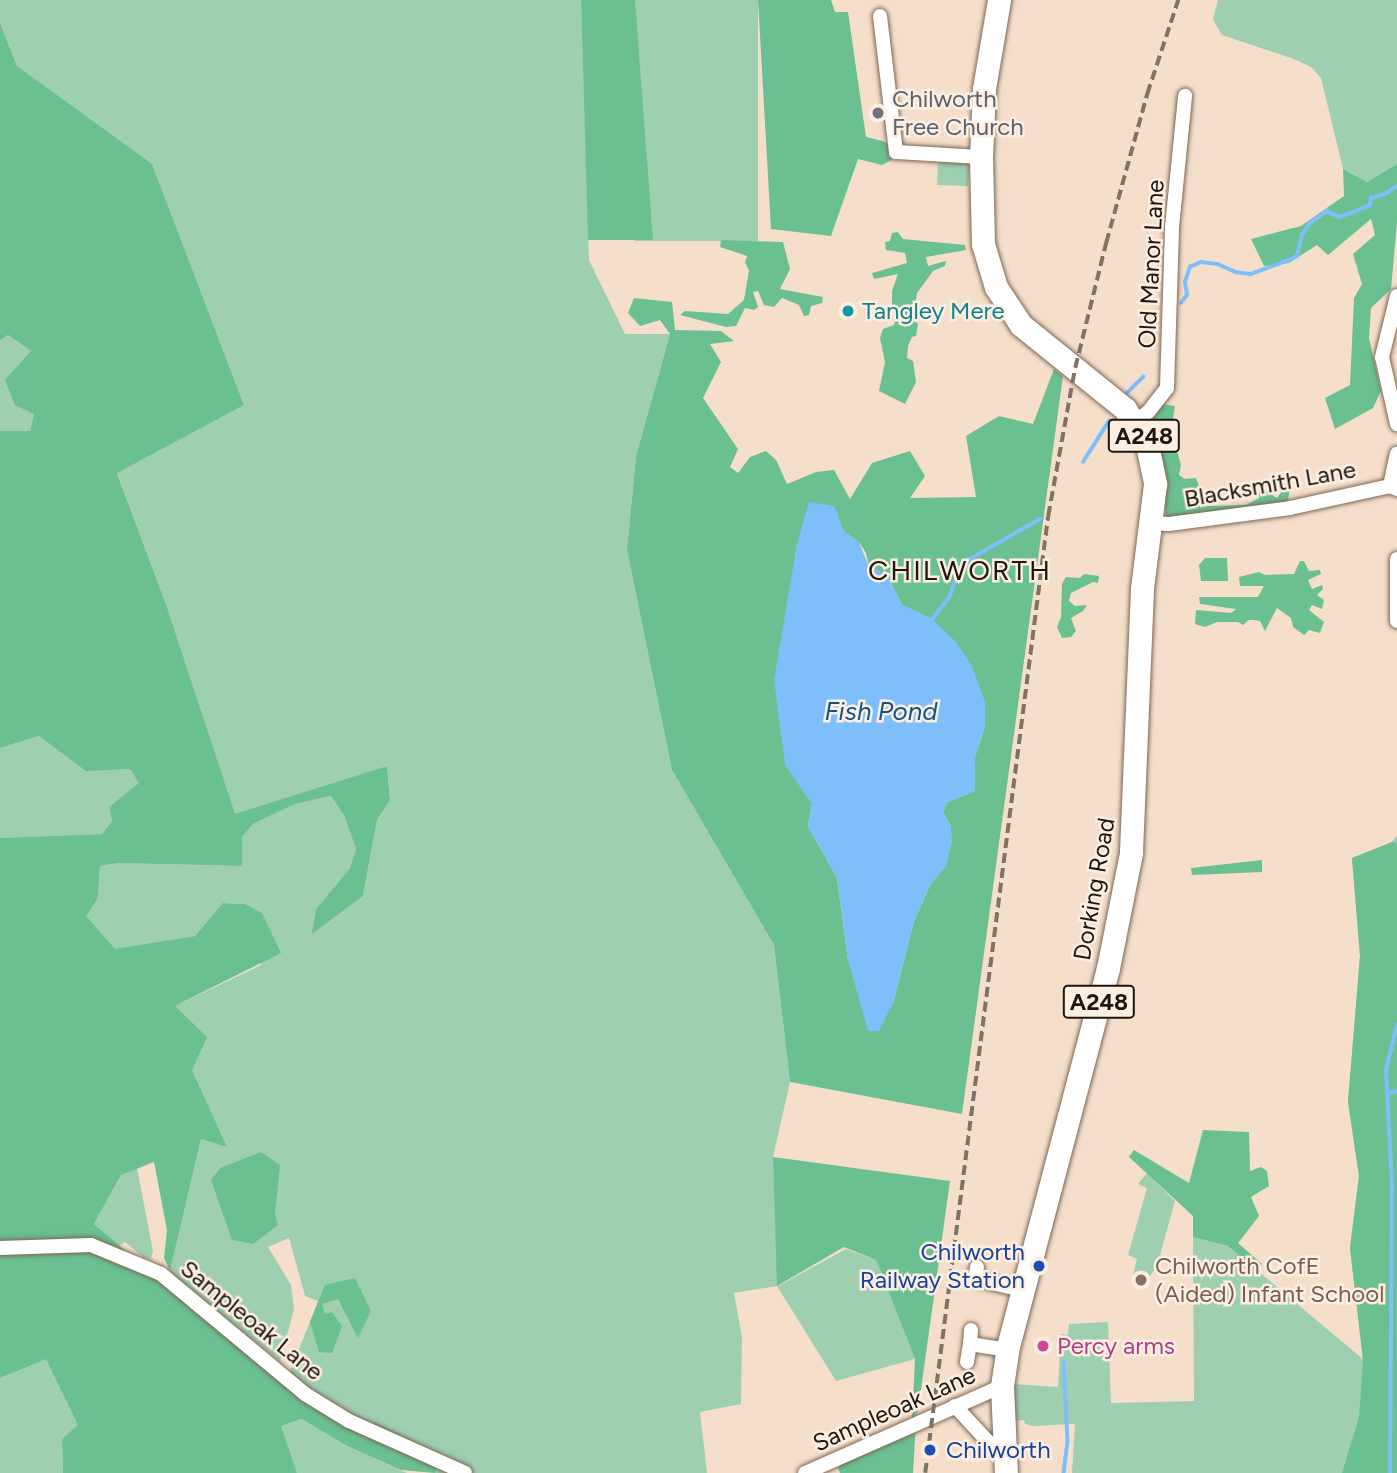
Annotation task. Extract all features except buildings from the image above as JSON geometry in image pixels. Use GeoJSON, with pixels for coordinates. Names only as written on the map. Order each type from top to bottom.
{"type":"FeatureCollection","features":[{"type":"Feature","properties":{"kind":"main road","name":"A248"},"geometry":{"type":"LineString","coordinates":[[981,158],[984,89],[999,0]]}},
{"type":"Feature","properties":{"kind":"main road","name":"Dorking Road"},"geometry":{"type":"LineString","coordinates":[[981,158],[983,244],[996,287],[1021,325],[1044,346],[1115,398],[1136,422],[1147,445],[1155,472],[1142,589],[1131,853],[1108,968],[1080,1071],[1056,1139],[1007,1350],[1002,1386],[1006,1473]]}},
{"type":"Feature","properties":{"kind":"street"},"geometry":{"type":"LineString","coordinates":[[880,16],[896,152],[981,158]]}},
{"type":"Feature","properties":{"kind":"street","name":"Old Manor Lane"},"geometry":{"type":"LineString","coordinates":[[1136,422],[1149,411],[1167,388],[1172,227],[1185,96]]}},
{"type":"Feature","properties":{"kind":"street"},"geometry":{"type":"LineString","coordinates":[[1397,296],[1382,357],[1397,424]]}},
{"type":"Feature","properties":{"kind":"street"},"geometry":{"type":"LineString","coordinates":[[1395,489],[1397,454]]}},
{"type":"Feature","properties":{"kind":"street","name":"Blacksmith Lane"},"geometry":{"type":"LineString","coordinates":[[1150,523],[1169,524],[1290,509],[1395,489]]}},
{"type":"Feature","properties":{"kind":"street"},"geometry":{"type":"LineString","coordinates":[[1397,559],[1397,621]]}},
{"type":"Feature","properties":{"kind":"street"},"geometry":{"type":"LineString","coordinates":[[1038,1189],[1056,1139]]}},
{"type":"Feature","properties":{"kind":"street","name":"Sampleoak Lane"},"geometry":{"type":"LineString","coordinates":[[0,1248],[91,1245],[161,1274],[304,1394],[349,1421],[465,1473]]}},
{"type":"Feature","properties":{"kind":"street"},"geometry":{"type":"LineString","coordinates":[[976,1277],[1022,1290]]}},
{"type":"Feature","properties":{"kind":"street"},"geometry":{"type":"LineString","coordinates":[[967,1362],[971,1337],[1007,1350]]}},
{"type":"Feature","properties":{"kind":"street","name":"Sampleoak Lane"},"geometry":{"type":"LineString","coordinates":[[804,1473],[1002,1386]]}},
{"type":"Feature","properties":{"kind":"street"},"geometry":{"type":"LineString","coordinates":[[955,1406],[992,1446],[997,1449],[1005,1448]]}},
{"type":"Feature","properties":{"kind":"green space"},"geometry":{"type":"Polygon","coordinates":[[[0,0],[581,0],[589,260],[625,334],[670,334],[636,456],[627,550],[672,770],[774,945],[790,1082],[773,1157],[778,1286],[846,1249],[876,1260],[915,1359],[836,1381],[777,1286],[734,1293],[742,1337],[741,1404],[700,1412],[707,1473],[435,1473],[442,1456],[369,1427],[314,1395],[290,1372],[318,1301],[305,1296],[289,1238],[268,1247],[291,1285],[294,1310],[280,1361],[176,1280],[170,1271],[201,1139],[226,1146],[192,1070],[175,1006],[261,965],[245,904],[224,903],[195,936],[115,950],[85,916],[98,898],[100,866],[118,863],[241,866],[242,837],[253,824],[295,804],[331,796],[344,814],[356,849],[350,868],[316,909],[313,933],[363,896],[377,820],[390,800],[387,766],[235,815],[167,607],[117,472],[244,405],[153,167],[17,66],[0,23],[0,0]]]}},
{"type":"Feature","properties":{"kind":"green space"},"geometry":{"type":"Polygon","coordinates":[[[581,0],[635,0],[653,240],[588,240],[581,0]]]}},
{"type":"Feature","properties":{"kind":"green space"},"geometry":{"type":"Polygon","coordinates":[[[635,0],[758,0],[758,241],[635,241],[635,0]]]}},
{"type":"Feature","properties":{"kind":"green space"},"geometry":{"type":"Polygon","coordinates":[[[758,0],[831,0],[835,12],[848,12],[866,137],[883,141],[901,155],[882,165],[858,159],[831,236],[771,229],[758,0]]]}},
{"type":"Feature","properties":{"kind":"green space"},"geometry":{"type":"Polygon","coordinates":[[[1218,0],[1397,0],[1397,164],[1367,182],[1343,169],[1321,78],[1311,67],[1294,59],[1222,35],[1213,19],[1218,0]]]}},
{"type":"Feature","properties":{"kind":"green space"},"geometry":{"type":"Polygon","coordinates":[[[0,23],[17,66],[152,164],[244,405],[117,473],[167,607],[235,814],[387,766],[390,800],[377,820],[363,896],[312,934],[316,909],[350,868],[356,849],[344,815],[331,796],[295,804],[253,824],[242,837],[242,866],[118,863],[100,866],[98,898],[86,916],[115,949],[195,936],[223,903],[245,904],[262,913],[281,953],[175,1006],[207,1037],[192,1070],[227,1147],[201,1139],[170,1271],[164,1258],[167,1230],[154,1162],[121,1175],[94,1224],[300,1399],[360,1434],[375,1422],[442,1455],[435,1473],[401,1470],[347,1446],[302,1419],[281,1426],[297,1473],[63,1473],[62,1439],[78,1425],[46,1359],[0,1378],[0,838],[102,834],[112,821],[109,807],[139,783],[130,769],[86,771],[39,736],[0,748],[0,431],[30,431],[34,414],[15,405],[5,380],[31,351],[8,335],[0,340],[0,23]]]}},
{"type":"Feature","properties":{"kind":"green space"},"geometry":{"type":"Polygon","coordinates":[[[938,160],[969,161],[968,186],[937,185],[938,160]]]}},
{"type":"Feature","properties":{"kind":"green space"},"geometry":{"type":"Polygon","coordinates":[[[1397,164],[1397,222],[1391,289],[1371,308],[1369,338],[1381,391],[1373,408],[1335,429],[1325,398],[1350,385],[1354,298],[1362,284],[1353,254],[1375,235],[1371,219],[1328,255],[1317,245],[1289,263],[1264,266],[1251,239],[1301,226],[1344,196],[1343,169],[1367,182],[1397,164]]]}},
{"type":"Feature","properties":{"kind":"green space"},"geometry":{"type":"Polygon","coordinates":[[[898,232],[903,239],[965,245],[966,250],[926,257],[928,266],[946,261],[945,266],[933,271],[917,293],[913,319],[918,324],[916,336],[912,337],[908,346],[907,358],[913,361],[916,382],[905,404],[879,391],[885,362],[880,338],[883,329],[894,325],[897,315],[892,307],[892,291],[898,274],[874,279],[872,273],[907,263],[905,253],[886,250],[885,242],[890,241],[892,233],[898,232]]]}},
{"type":"Feature","properties":{"kind":"green space"},"geometry":{"type":"Polygon","coordinates":[[[721,240],[783,242],[790,269],[780,289],[823,297],[822,303],[811,306],[809,315],[804,316],[799,305],[782,298],[774,307],[764,305],[758,291],[753,292],[758,307],[754,310],[745,308],[736,326],[726,327],[680,315],[685,311],[728,314],[744,300],[749,271],[745,262],[747,256],[720,247],[721,240]]]}},
{"type":"Feature","properties":{"kind":"green space"},"geometry":{"type":"Polygon","coordinates":[[[634,298],[672,302],[675,330],[721,331],[734,341],[710,344],[721,362],[703,398],[738,449],[730,467],[738,473],[750,457],[766,451],[776,460],[787,484],[816,472],[834,470],[850,499],[872,463],[910,451],[925,476],[910,498],[976,497],[966,436],[999,416],[1033,424],[1054,369],[1063,376],[962,1114],[790,1082],[774,945],[672,770],[627,550],[636,456],[670,334],[660,320],[640,326],[628,313],[634,298]],[[834,507],[797,544],[790,592],[812,804],[808,826],[837,878],[848,960],[893,1003],[914,921],[931,883],[946,866],[951,827],[943,813],[947,802],[975,791],[975,757],[985,726],[932,619],[902,605],[887,575],[869,567],[866,553],[859,542],[844,532],[834,507]]]}},
{"type":"Feature","properties":{"kind":"green space"},"geometry":{"type":"Polygon","coordinates":[[[8,335],[31,351],[34,414],[30,431],[0,431],[0,340],[8,335]]]}},
{"type":"Feature","properties":{"kind":"green space"},"geometry":{"type":"Polygon","coordinates":[[[1153,403],[1175,406],[1173,419],[1178,422],[1179,429],[1174,440],[1179,442],[1176,447],[1181,465],[1179,475],[1185,479],[1196,478],[1206,506],[1246,505],[1259,498],[1259,491],[1263,489],[1277,498],[1284,488],[1290,489],[1287,505],[1167,521],[1153,433],[1153,417],[1149,412],[1153,403]]]}},
{"type":"Feature","properties":{"kind":"green space"},"geometry":{"type":"Polygon","coordinates":[[[1205,558],[1227,558],[1228,581],[1201,581],[1199,565],[1205,558]]]}},
{"type":"Feature","properties":{"kind":"green space"},"geometry":{"type":"Polygon","coordinates":[[[1300,561],[1304,561],[1309,571],[1320,570],[1321,574],[1308,580],[1312,589],[1322,585],[1323,589],[1317,595],[1324,600],[1322,609],[1312,605],[1309,610],[1324,622],[1320,633],[1309,630],[1304,635],[1293,627],[1291,618],[1277,608],[1265,631],[1260,621],[1254,620],[1243,625],[1238,622],[1217,622],[1205,627],[1195,624],[1196,610],[1231,613],[1236,609],[1200,604],[1199,597],[1258,597],[1264,586],[1240,586],[1239,577],[1259,572],[1265,575],[1294,574],[1300,561]]]}},
{"type":"Feature","properties":{"kind":"green space"},"geometry":{"type":"Polygon","coordinates":[[[1084,574],[1099,576],[1098,583],[1093,582],[1071,593],[1069,601],[1075,606],[1087,605],[1083,611],[1071,618],[1076,631],[1071,637],[1062,638],[1057,627],[1061,617],[1062,584],[1066,577],[1080,578],[1084,574]]]}},
{"type":"Feature","properties":{"kind":"green space"},"geometry":{"type":"Polygon","coordinates":[[[39,736],[86,770],[130,769],[140,783],[109,807],[112,821],[102,834],[0,838],[0,748],[39,736]]]}},
{"type":"Feature","properties":{"kind":"green space"},"geometry":{"type":"Polygon","coordinates":[[[1397,835],[1397,1473],[1072,1473],[1075,1424],[1033,1426],[1025,1424],[1024,1420],[1014,1421],[1014,1384],[1058,1387],[1061,1334],[1068,1335],[1069,1324],[1108,1322],[1111,1403],[1194,1401],[1193,1237],[1228,1246],[1363,1359],[1350,1248],[1359,1176],[1348,1102],[1360,956],[1352,858],[1392,842],[1397,835]]]}},
{"type":"Feature","properties":{"kind":"green space"},"geometry":{"type":"Polygon","coordinates":[[[1392,842],[1397,843],[1397,1473],[1342,1473],[1359,1417],[1363,1360],[1350,1248],[1359,1176],[1348,1102],[1360,956],[1352,858],[1392,842]]]}},
{"type":"Feature","properties":{"kind":"green space"},"geometry":{"type":"Polygon","coordinates":[[[1262,860],[1262,872],[1192,875],[1191,868],[1262,860]]]}},
{"type":"Feature","properties":{"kind":"green space"},"geometry":{"type":"Polygon","coordinates":[[[1203,1130],[1249,1132],[1250,1171],[1261,1167],[1267,1171],[1269,1186],[1251,1197],[1259,1216],[1238,1243],[1262,1264],[1256,1270],[1228,1246],[1193,1237],[1193,1216],[1129,1157],[1134,1150],[1189,1183],[1203,1130]]]}},
{"type":"Feature","properties":{"kind":"green space"},"geometry":{"type":"Polygon","coordinates":[[[261,1152],[280,1165],[275,1214],[278,1225],[253,1244],[232,1240],[211,1180],[220,1168],[261,1152]]]}},
{"type":"Feature","properties":{"kind":"green space"},"geometry":{"type":"Polygon","coordinates":[[[773,1157],[950,1181],[918,1411],[912,1419],[915,1359],[876,1260],[844,1247],[777,1286],[773,1157]]]}},
{"type":"Feature","properties":{"kind":"green space"},"geometry":{"type":"Polygon","coordinates":[[[137,1168],[153,1251],[151,1259],[143,1257],[125,1242],[119,1246],[94,1224],[121,1175],[137,1168]]]}},
{"type":"Feature","properties":{"kind":"green space"},"geometry":{"type":"Polygon","coordinates":[[[1147,1173],[1175,1201],[1157,1266],[1146,1282],[1139,1283],[1132,1279],[1137,1259],[1128,1255],[1147,1188],[1138,1184],[1147,1173]]]}},
{"type":"Feature","properties":{"kind":"green space"},"geometry":{"type":"Polygon","coordinates":[[[355,1278],[371,1311],[358,1338],[338,1299],[322,1304],[325,1314],[332,1312],[342,1326],[332,1353],[319,1352],[310,1322],[325,1285],[355,1278]]]}},
{"type":"Feature","properties":{"kind":"green space"},"geometry":{"type":"Polygon","coordinates":[[[46,1358],[79,1426],[62,1439],[63,1473],[0,1473],[0,1378],[46,1358]]]}},
{"type":"Feature","properties":{"kind":"green space"},"geometry":{"type":"Polygon","coordinates":[[[303,1419],[347,1446],[407,1473],[297,1473],[280,1426],[303,1419]]]}},
{"type":"Feature","properties":{"kind":"green space"},"geometry":{"type":"Polygon","coordinates":[[[916,1422],[913,1473],[840,1473],[838,1468],[849,1453],[916,1422]]]}},
{"type":"Feature","properties":{"kind":"water","name":"Fish Pond"},"geometry":{"type":"Polygon","coordinates":[[[809,502],[834,506],[844,532],[859,542],[869,567],[887,575],[902,605],[932,619],[955,641],[972,666],[985,702],[985,726],[975,757],[975,791],[947,802],[943,813],[951,827],[952,841],[946,866],[931,883],[914,921],[893,1003],[879,1031],[868,1031],[848,960],[837,878],[808,826],[812,804],[785,765],[774,680],[797,544],[809,502]]]}},
{"type":"Feature","properties":{"kind":"waterway"},"geometry":{"type":"LineString","coordinates":[[1181,303],[1187,295],[1185,282],[1190,267],[1201,262],[1251,274],[1289,260],[1297,256],[1302,235],[1310,223],[1327,211],[1339,217],[1356,211],[1370,205],[1371,198],[1387,193],[1397,186]]}},
{"type":"Feature","properties":{"kind":"waterway"},"geometry":{"type":"LineString","coordinates":[[1127,393],[1143,377]]}},
{"type":"Feature","properties":{"kind":"waterway"},"geometry":{"type":"LineString","coordinates":[[1083,462],[1109,421]]}},
{"type":"Feature","properties":{"kind":"waterway"},"geometry":{"type":"LineString","coordinates":[[932,619],[949,598],[958,573],[970,559],[1040,519]]}},
{"type":"Feature","properties":{"kind":"waterway"},"geometry":{"type":"LineString","coordinates":[[1390,1473],[1392,1185],[1386,1070],[1397,1025]]}},
{"type":"Feature","properties":{"kind":"waterway"},"geometry":{"type":"LineString","coordinates":[[1387,1094],[1397,1091]]}},
{"type":"Feature","properties":{"kind":"waterway"},"geometry":{"type":"LineString","coordinates":[[1064,1362],[1068,1441],[1064,1473]]}},
{"type":"Feature","properties":{"kind":"railway"},"geometry":{"type":"LineString","coordinates":[[925,1473],[1048,516],[1075,368],[1106,243],[1147,94],[1178,0]]}},
{"type":"Feature","properties":{"kind":"place","name":"Chilworth Free Church"},"geometry":{"type":"Point","coordinates":[878,113]}},
{"type":"Feature","properties":{"kind":"place","name":"Tangley Mere"},"geometry":{"type":"Point","coordinates":[848,311]}},
{"type":"Feature","properties":{"kind":"place","name":"Chilworth Railway Station"},"geometry":{"type":"Point","coordinates":[1039,1266]}},
{"type":"Feature","properties":{"kind":"place","name":"Chilworth CofE (Aided) Infant School"},"geometry":{"type":"Point","coordinates":[1141,1280]}},
{"type":"Feature","properties":{"kind":"place","name":"Percy arms"},"geometry":{"type":"Point","coordinates":[1043,1346]}},
{"type":"Feature","properties":{"kind":"place","name":"Chilworth"},"geometry":{"type":"Point","coordinates":[930,1450]}},
{"type":"Feature","properties":{"kind":"district","name":"CHILWORTH"},"geometry":{"type":"Point","coordinates":[960,570]}}]}
